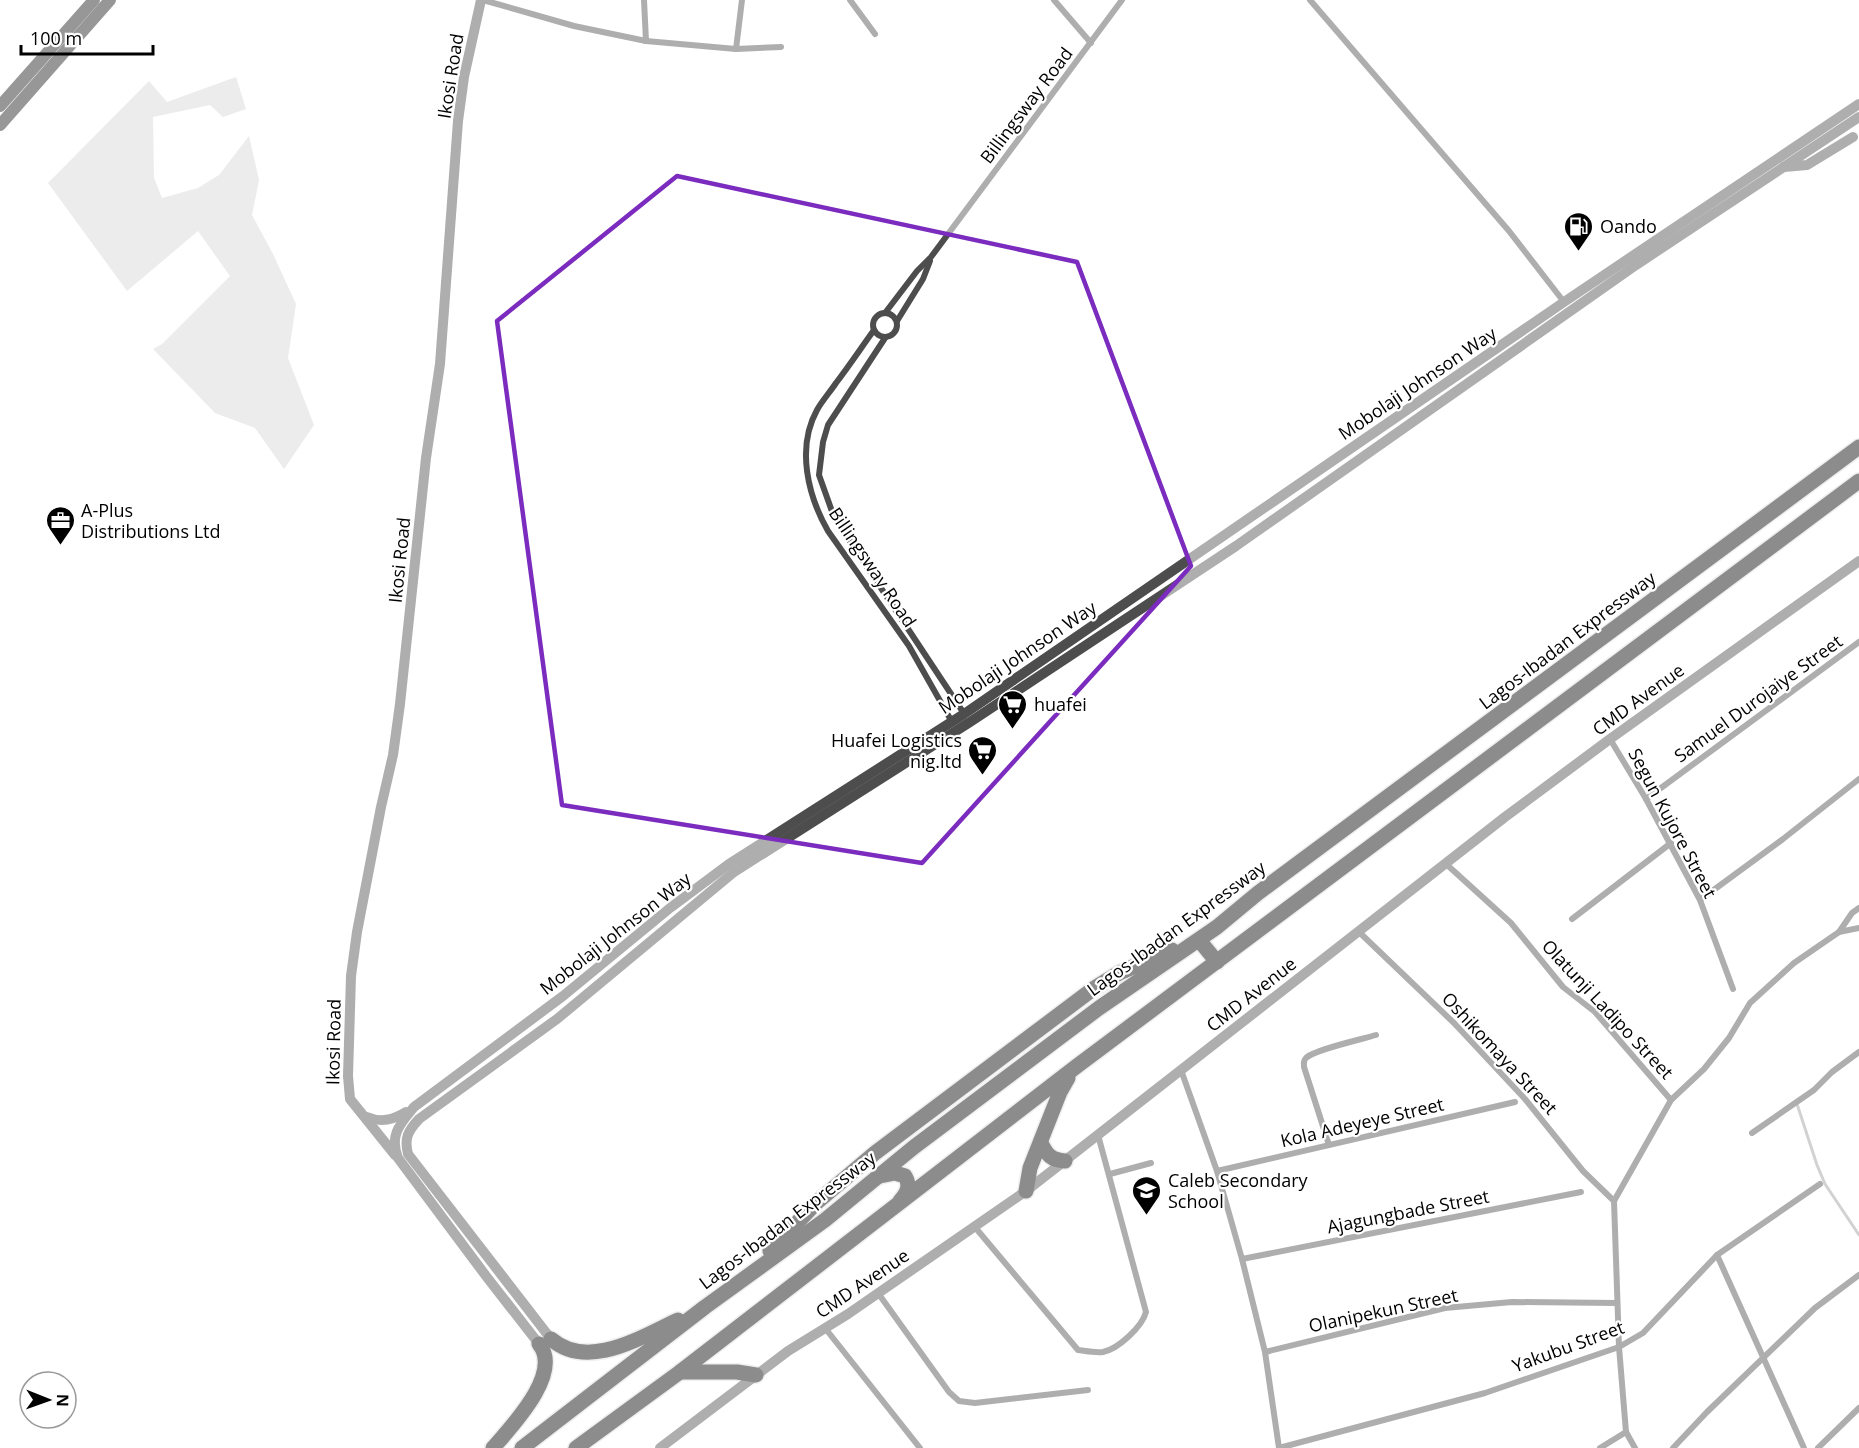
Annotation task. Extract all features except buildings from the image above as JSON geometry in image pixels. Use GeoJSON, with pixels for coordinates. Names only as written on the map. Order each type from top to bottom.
{"type":"FeatureCollection","features":[{"type":"Feature","properties":{"kind":"highway","name":"Lagos-Ibadan Expressway"},"geometry":{"type":"LineString","coordinates":[[522,1448],[705,1307],[825,1220],[914,1147],[1099,1008],[1192,944],[1859,447]]}},
{"type":"Feature","properties":{"kind":"highway"},"geometry":{"type":"LineString","coordinates":[[576,1448],[680,1372],[1077,1066],[1859,481]]}},
{"type":"Feature","properties":{"kind":"highway"},"geometry":{"type":"LineString","coordinates":[[760,1267],[770,1250],[816,1203],[875,1153],[1093,989],[1155,957],[1192,944],[1217,962]]}},
{"type":"Feature","properties":{"kind":"highway"},"geometry":{"type":"LineString","coordinates":[[1026,1191],[1030,1168],[1060,1092],[1077,1066]]}},
{"type":"Feature","properties":{"kind":"highway"},"geometry":{"type":"LineString","coordinates":[[1041,1143],[1047,1155],[1057,1161],[1065,1161]]}},
{"type":"Feature","properties":{"kind":"highway"},"geometry":{"type":"LineString","coordinates":[[879,1176],[900,1174],[908,1180],[906,1194],[889,1212]]}},
{"type":"Feature","properties":{"kind":"highway"},"geometry":{"type":"LineString","coordinates":[[492,1448],[538,1389],[547,1365],[545,1341],[571,1351],[587,1353],[608,1349],[633,1342],[705,1307]]}},
{"type":"Feature","properties":{"kind":"highway"},"geometry":{"type":"LineString","coordinates":[[680,1372],[737,1372],[756,1375]]}},
{"type":"Feature","properties":{"kind":"main road"},"geometry":{"type":"LineString","coordinates":[[0,106],[94,0]]}},
{"type":"Feature","properties":{"kind":"main road"},"geometry":{"type":"LineString","coordinates":[[0,125],[110,0]]}},
{"type":"Feature","properties":{"kind":"street"},"geometry":{"type":"LineString","coordinates":[[482,0],[574,26],[646,41],[736,49],[781,46]]}},
{"type":"Feature","properties":{"kind":"street","name":"Ikosi Road"},"geometry":{"type":"LineString","coordinates":[[398,1150],[351,1099],[348,1082],[353,961],[369,863],[393,755],[400,704],[426,458],[440,364],[458,121],[464,77],[482,0]]}},
{"type":"Feature","properties":{"kind":"street"},"geometry":{"type":"LineString","coordinates":[[644,0],[646,41]]}},
{"type":"Feature","properties":{"kind":"street"},"geometry":{"type":"LineString","coordinates":[[736,49],[742,0]]}},
{"type":"Feature","properties":{"kind":"street"},"geometry":{"type":"LineString","coordinates":[[850,0],[875,34]]}},
{"type":"Feature","properties":{"kind":"street"},"geometry":{"type":"LineString","coordinates":[[1054,0],[1091,43]]}},
{"type":"Feature","properties":{"kind":"street","name":"Billingsway Road"},"geometry":{"type":"LineString","coordinates":[[885,313],[931,257],[1122,0]]}},
{"type":"Feature","properties":{"kind":"street"},"geometry":{"type":"LineString","coordinates":[[1310,0],[1495,214],[1564,302]]}},
{"type":"Feature","properties":{"kind":"street","name":"Mobolaji Johnson Way"},"geometry":{"type":"LineString","coordinates":[[967,718],[1564,302],[1859,104]]}},
{"type":"Feature","properties":{"kind":"street","name":"Mobolaji Johnson Way"},"geometry":{"type":"LineString","coordinates":[[400,1123],[414,1107],[563,996],[670,908],[729,864],[967,718],[1236,546],[1636,265],[1859,117]]}},
{"type":"Feature","properties":{"kind":"street"},"geometry":{"type":"LineString","coordinates":[[1784,167],[1807,165],[1853,137]]}},
{"type":"Feature","properties":{"kind":"street","name":"Billingsway Road"},"geometry":{"type":"LineString","coordinates":[[897,321],[922,279],[931,257]]}},
{"type":"Feature","properties":{"kind":"street"},"geometry":{"type":"LineString","coordinates":[[885,313],[892,315],[897,321],[896,332],[885,338],[879,336],[874,330],[875,319],[885,313]]}},
{"type":"Feature","properties":{"kind":"street","name":"Billingsway Road"},"geometry":{"type":"LineString","coordinates":[[874,330],[816,411],[809,434],[807,475],[817,511],[828,531],[909,646],[954,726]]}},
{"type":"Feature","properties":{"kind":"street","name":"Billingsway Road"},"geometry":{"type":"LineString","coordinates":[[885,338],[828,425],[823,442],[819,475],[834,517],[967,718]]}},
{"type":"Feature","properties":{"kind":"street","name":"CMD Avenue"},"geometry":{"type":"LineString","coordinates":[[660,1448],[788,1351],[878,1293],[1026,1191],[1445,863],[1610,739],[1859,561]]}},
{"type":"Feature","properties":{"kind":"street","name":"Samuel Durojaiye Street"},"geometry":{"type":"LineString","coordinates":[[1646,799],[1859,642]]}},
{"type":"Feature","properties":{"kind":"street","name":"Mobolaji Johnson Way"},"geometry":{"type":"LineString","coordinates":[[410,1129],[431,1110],[501,1062],[576,1004],[735,872],[954,726]]}},
{"type":"Feature","properties":{"kind":"street","name":"Segun Kujore Street"},"geometry":{"type":"LineString","coordinates":[[1610,739],[1671,843],[1700,900],[1733,989]]}},
{"type":"Feature","properties":{"kind":"street"},"geometry":{"type":"LineString","coordinates":[[1700,900],[1859,779]]}},
{"type":"Feature","properties":{"kind":"street"},"geometry":{"type":"LineString","coordinates":[[1572,919],[1671,843]]}},
{"type":"Feature","properties":{"kind":"street","name":"Olatunji Ladipo Street"},"geometry":{"type":"LineString","coordinates":[[1445,863],[1511,923],[1563,987],[1595,1012],[1671,1100]]}},
{"type":"Feature","properties":{"kind":"street"},"geometry":{"type":"LineString","coordinates":[[1635,1448],[1626,1432],[1616,1303],[1614,1201],[1671,1100],[1704,1069],[1729,1038],[1750,1003],[1794,963],[1839,932],[1852,913],[1859,908]]}},
{"type":"Feature","properties":{"kind":"street"},"geometry":{"type":"LineString","coordinates":[[1839,932],[1859,928]]}},
{"type":"Feature","properties":{"kind":"street","name":"Oshikomaya Street"},"geometry":{"type":"LineString","coordinates":[[1358,930],[1454,1023],[1525,1099],[1583,1171],[1614,1201]]}},
{"type":"Feature","properties":{"kind":"street"},"geometry":{"type":"LineString","coordinates":[[1329,1145],[1304,1061],[1308,1056],[1319,1052],[1376,1035]]}},
{"type":"Feature","properties":{"kind":"street"},"geometry":{"type":"LineString","coordinates":[[1752,1133],[1814,1090],[1832,1072],[1859,1052]]}},
{"type":"Feature","properties":{"kind":"street"},"geometry":{"type":"LineString","coordinates":[[1181,1070],[1217,1172],[1242,1259],[1265,1352],[1279,1448]]}},
{"type":"Feature","properties":{"kind":"street","name":"Kola Adeyeye Street"},"geometry":{"type":"LineString","coordinates":[[1217,1172],[1515,1102]]}},
{"type":"Feature","properties":{"kind":"street"},"geometry":{"type":"LineString","coordinates":[[388,1120],[414,1107]]}},
{"type":"Feature","properties":{"kind":"street"},"geometry":{"type":"LineString","coordinates":[[366,1117],[400,1123],[410,1129],[398,1150]]}},
{"type":"Feature","properties":{"kind":"street"},"geometry":{"type":"LineString","coordinates":[[400,1123],[395,1133],[403,1166],[545,1341]]}},
{"type":"Feature","properties":{"kind":"street"},"geometry":{"type":"LineString","coordinates":[[974,1226],[1078,1350],[1105,1352],[1138,1329],[1146,1312],[1098,1134]]}},
{"type":"Feature","properties":{"kind":"street"},"geometry":{"type":"LineString","coordinates":[[398,1150],[414,1162],[545,1341]]}},
{"type":"Feature","properties":{"kind":"street"},"geometry":{"type":"LineString","coordinates":[[1110,1174],[1152,1163]]}},
{"type":"Feature","properties":{"kind":"street","name":"Yakubu Street"},"geometry":{"type":"LineString","coordinates":[[1279,1448],[1485,1393],[1619,1347],[1642,1333],[1717,1255],[1820,1184]]}},
{"type":"Feature","properties":{"kind":"street","name":"Ajagungbade Street"},"geometry":{"type":"LineString","coordinates":[[1242,1259],[1581,1192]]}},
{"type":"Feature","properties":{"kind":"street"},"geometry":{"type":"LineString","coordinates":[[1717,1255],[1804,1448]]}},
{"type":"Feature","properties":{"kind":"street"},"geometry":{"type":"LineString","coordinates":[[1673,1448],[1815,1308],[1859,1275]]}},
{"type":"Feature","properties":{"kind":"street"},"geometry":{"type":"LineString","coordinates":[[878,1293],[949,1392],[959,1401],[975,1403],[1088,1390]]}},
{"type":"Feature","properties":{"kind":"street","name":"Olanipekun Street"},"geometry":{"type":"LineString","coordinates":[[1265,1352],[1446,1308],[1512,1302],[1616,1303]]}},
{"type":"Feature","properties":{"kind":"street"},"geometry":{"type":"LineString","coordinates":[[825,1328],[918,1445],[909,1448]]}},
{"type":"Feature","properties":{"kind":"street"},"geometry":{"type":"LineString","coordinates":[[1818,1448],[1859,1408]]}},
{"type":"Feature","properties":{"kind":"street"},"geometry":{"type":"LineString","coordinates":[[1600,1448],[1626,1432]]}},
{"type":"Feature","properties":{"kind":"highlighted area"},"geometry":{"type":"Polygon","coordinates":[[[677,176],[1077,262],[1191,566],[922,863],[562,805],[497,321],[677,176]]]}},
{"type":"Feature","properties":{"kind":"shaded area"},"geometry":{"type":"Polygon","coordinates":[[[236,77],[246,109],[223,117],[210,105],[153,117],[154,178],[162,198],[198,188],[219,175],[249,136],[259,180],[252,215],[296,304],[288,358],[314,425],[284,469],[255,428],[215,413],[153,349],[162,344],[230,276],[198,231],[127,291],[48,183],[149,81],[167,102],[236,77]]]}},
{"type":"Feature","properties":{"kind":"waterway"},"geometry":{"type":"LineString","coordinates":[[1797,1104],[1825,1184],[1859,1235]]}},
{"type":"Feature","properties":{"kind":"place","name":"Oando"},"geometry":{"type":"Point","coordinates":[1579,252]}},
{"type":"Feature","properties":{"kind":"place","name":"A-Plus Distributions Ltd"},"geometry":{"type":"Point","coordinates":[60,546]}},
{"type":"Feature","properties":{"kind":"place","name":"huafei"},"geometry":{"type":"Point","coordinates":[1013,730]}},
{"type":"Feature","properties":{"kind":"place","name":"Huafei Logistics nig.ltd"},"geometry":{"type":"Point","coordinates":[983,776]}},
{"type":"Feature","properties":{"kind":"place","name":"Caleb Secondary School"},"geometry":{"type":"Point","coordinates":[1147,1216]}}]}
